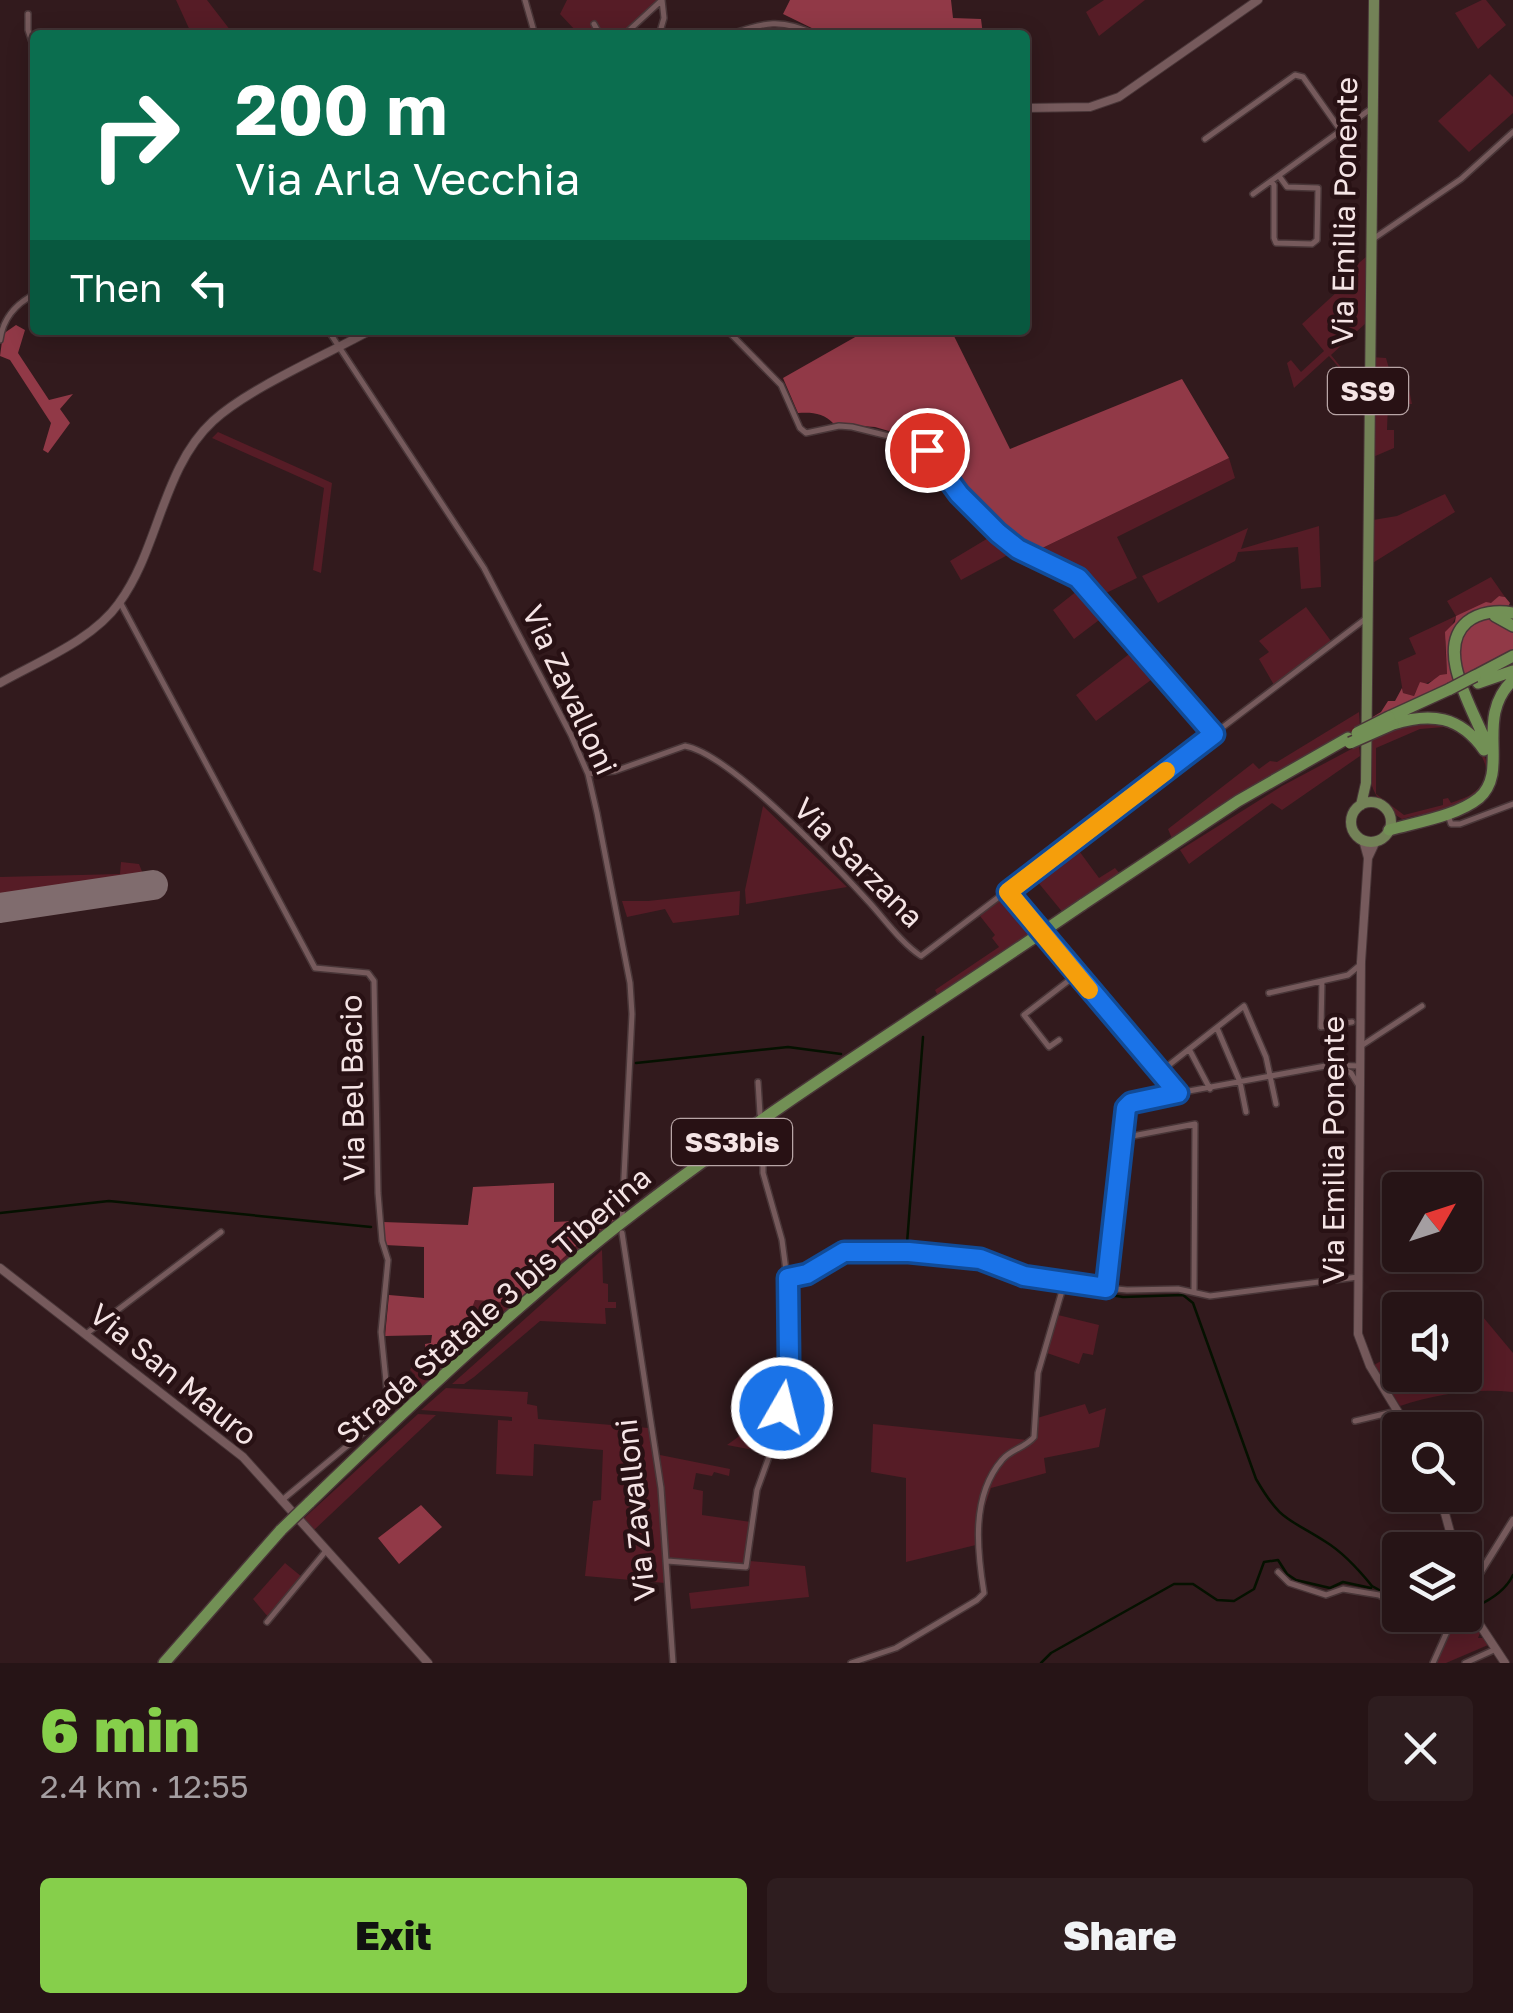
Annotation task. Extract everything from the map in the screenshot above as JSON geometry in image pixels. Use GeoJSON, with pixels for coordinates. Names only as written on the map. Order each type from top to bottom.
{"type":"FeatureCollection","features":[{"type":"Feature","properties":{"kind":"highway"},"geometry":{"type":"LineString","coordinates":[[1493,767],[1453,660],[1458,632],[1466,623],[1486,614],[1513,613]]}},
{"type":"Feature","properties":{"kind":"highway"},"geometry":{"type":"LineString","coordinates":[[1486,614],[1501,617],[1513,626]]}},
{"type":"Feature","properties":{"kind":"highway"},"geometry":{"type":"LineString","coordinates":[[1391,721],[1513,664]]}},
{"type":"Feature","properties":{"kind":"highway"},"geometry":{"type":"LineString","coordinates":[[1390,825],[1404,826],[1447,812],[1478,799],[1486,790],[1493,767],[1494,709],[1513,680]]}},
{"type":"Feature","properties":{"kind":"highway"},"geometry":{"type":"LineString","coordinates":[[1391,721],[1429,716],[1456,722],[1474,737],[1493,767]]}},
{"type":"Feature","properties":{"kind":"highway","name":"Strada Statale 3 bis Tiberina"},"geometry":{"type":"LineString","coordinates":[[168,1663],[311,1504],[454,1372],[653,1205],[1084,908],[1349,740],[1391,721]]}},
{"type":"Feature","properties":{"kind":"main road"},"geometry":{"type":"LineString","coordinates":[[1030,108],[1090,107],[1119,97],[1258,0]]}},
{"type":"Feature","properties":{"kind":"main road","name":"Via Emilia Ponente"},"geometry":{"type":"LineString","coordinates":[[1361,805],[1366,783],[1370,241],[1367,119],[1374,0]]}},
{"type":"Feature","properties":{"kind":"main road"},"geometry":{"type":"LineString","coordinates":[[0,683],[102,624],[120,602],[180,470],[212,422],[240,402],[362,335]]}},
{"type":"Feature","properties":{"kind":"main road","name":"Via Emilia Ponente"},"geometry":{"type":"LineString","coordinates":[[1366,783],[1374,802]]}},
{"type":"Feature","properties":{"kind":"main road"},"geometry":{"type":"LineString","coordinates":[[1374,802],[1386,808],[1390,825],[1370,840],[1356,835],[1352,823],[1361,805],[1374,802]]}},
{"type":"Feature","properties":{"kind":"main road","name":"Via Emilia Ponente"},"geometry":{"type":"LineString","coordinates":[[1370,840],[1361,962],[1360,1051],[1355,1068],[1360,1088],[1358,1334],[1362,1352],[1397,1411]]}},
{"type":"Feature","properties":{"kind":"main road","name":"Via San Mauro"},"geometry":{"type":"LineString","coordinates":[[0,1268],[243,1457],[428,1663]]}},
{"type":"Feature","properties":{"kind":"main road"},"geometry":{"type":"LineString","coordinates":[[1482,1625],[1505,1663]]}},
{"type":"Feature","properties":{"kind":"street"},"geometry":{"type":"LineString","coordinates":[[525,0],[534,30]]}},
{"type":"Feature","properties":{"kind":"street"},"geometry":{"type":"LineString","coordinates":[[629,30],[662,0]]}},
{"type":"Feature","properties":{"kind":"street"},"geometry":{"type":"LineString","coordinates":[[660,30],[662,0]]}},
{"type":"Feature","properties":{"kind":"street"},"geometry":{"type":"LineString","coordinates":[[28,14],[30,36]]}},
{"type":"Feature","properties":{"kind":"street"},"geometry":{"type":"LineString","coordinates":[[747,30],[776,22],[792,23],[806,30]]}},
{"type":"Feature","properties":{"kind":"street"},"geometry":{"type":"LineString","coordinates":[[594,24],[597,30]]}},
{"type":"Feature","properties":{"kind":"street"},"geometry":{"type":"LineString","coordinates":[[1204,139],[1295,75],[1304,77],[1341,131]]}},
{"type":"Feature","properties":{"kind":"street"},"geometry":{"type":"LineString","coordinates":[[1252,194],[1350,124],[1367,119]]}},
{"type":"Feature","properties":{"kind":"street"},"geometry":{"type":"LineString","coordinates":[[1370,241],[1461,179],[1513,132]]}},
{"type":"Feature","properties":{"kind":"street"},"geometry":{"type":"LineString","coordinates":[[1271,181],[1276,243],[1312,244],[1318,240],[1318,188],[1286,187],[1278,176]]}},
{"type":"Feature","properties":{"kind":"street"},"geometry":{"type":"LineString","coordinates":[[0,340],[8,317],[30,296]]}},
{"type":"Feature","properties":{"kind":"street","name":"Via Zavalloni"},"geometry":{"type":"LineString","coordinates":[[331,335],[484,568],[588,774],[630,982],[632,1014],[622,1217]]}},
{"type":"Feature","properties":{"kind":"street"},"geometry":{"type":"LineString","coordinates":[[732,335],[780,386],[806,433],[852,427],[920,444],[959,494],[998,533],[1018,549],[1078,578],[1214,734]]}},
{"type":"Feature","properties":{"kind":"street","name":"Via Bel Bacio"},"geometry":{"type":"LineString","coordinates":[[120,602],[314,968],[372,976],[379,1213],[388,1260],[381,1332],[389,1411],[281,1501]]}},
{"type":"Feature","properties":{"kind":"street","name":"Via Sarzana"},"geometry":{"type":"LineString","coordinates":[[588,774],[614,772],[684,746],[696,748],[745,783],[921,956],[1367,618]]}},
{"type":"Feature","properties":{"kind":"street"},"geometry":{"type":"LineString","coordinates":[[1447,812],[1452,824],[1460,824],[1513,804]]}},
{"type":"Feature","properties":{"kind":"street"},"geometry":{"type":"LineString","coordinates":[[1008,892],[1178,1093]]}},
{"type":"Feature","properties":{"kind":"street"},"geometry":{"type":"LineString","coordinates":[[1346,976],[1361,962]]}},
{"type":"Feature","properties":{"kind":"street"},"geometry":{"type":"LineString","coordinates":[[1058,1040],[1050,1047],[1024,1015],[1076,975]]}},
{"type":"Feature","properties":{"kind":"street"},"geometry":{"type":"LineString","coordinates":[[1346,976],[1361,989]]}},
{"type":"Feature","properties":{"kind":"street"},"geometry":{"type":"LineString","coordinates":[[1269,993],[1361,976]]}},
{"type":"Feature","properties":{"kind":"street"},"geometry":{"type":"LineString","coordinates":[[1322,981],[1320,1028],[1352,1022]]}},
{"type":"Feature","properties":{"kind":"street"},"geometry":{"type":"LineString","coordinates":[[1160,1072],[1244,1006],[1260,1038],[1276,1104]]}},
{"type":"Feature","properties":{"kind":"street"},"geometry":{"type":"LineString","coordinates":[[1360,1051],[1422,1006]]}},
{"type":"Feature","properties":{"kind":"street"},"geometry":{"type":"LineString","coordinates":[[1217,1028],[1240,1082],[1246,1112]]}},
{"type":"Feature","properties":{"kind":"street"},"geometry":{"type":"LineString","coordinates":[[1189,1049],[1210,1089]]}},
{"type":"Feature","properties":{"kind":"street"},"geometry":{"type":"LineString","coordinates":[[1106,1288],[1126,1108],[1131,1103],[1331,1066],[1355,1068]]}},
{"type":"Feature","properties":{"kind":"street"},"geometry":{"type":"LineString","coordinates":[[758,1082],[760,1114]]}},
{"type":"Feature","properties":{"kind":"street"},"geometry":{"type":"LineString","coordinates":[[1122,1138],[1195,1124],[1194,1292]]}},
{"type":"Feature","properties":{"kind":"street"},"geometry":{"type":"LineString","coordinates":[[667,1561],[746,1567],[757,1490],[774,1443],[786,1378],[788,1278],[762,1165],[763,1142]]}},
{"type":"Feature","properties":{"kind":"street"},"geometry":{"type":"LineString","coordinates":[[86,1334],[222,1232]]}},
{"type":"Feature","properties":{"kind":"street","name":"Via Zavalloni"},"geometry":{"type":"LineString","coordinates":[[622,1233],[661,1488],[673,1663]]}},
{"type":"Feature","properties":{"kind":"street"},"geometry":{"type":"LineString","coordinates":[[788,1278],[807,1274],[844,1252],[906,1252],[980,1259],[1063,1287],[1232,1295],[1358,1277]]}},
{"type":"Feature","properties":{"kind":"street"},"geometry":{"type":"LineString","coordinates":[[851,1663],[896,1648],[984,1592],[978,1542],[982,1504],[1002,1459],[1034,1436],[1038,1372],[1063,1287]]}},
{"type":"Feature","properties":{"kind":"street"},"geometry":{"type":"LineString","coordinates":[[1355,1421],[1397,1411]]}},
{"type":"Feature","properties":{"kind":"street"},"geometry":{"type":"LineString","coordinates":[[1482,1566],[1513,1520]]}},
{"type":"Feature","properties":{"kind":"street"},"geometry":{"type":"LineString","coordinates":[[267,1622],[326,1552]]}},
{"type":"Feature","properties":{"kind":"street"},"geometry":{"type":"LineString","coordinates":[[1278,1572],[1289,1583],[1326,1594],[1343,1589],[1382,1597]]}},
{"type":"Feature","properties":{"kind":"street"},"geometry":{"type":"LineString","coordinates":[[1433,1663],[1447,1632]]}},
{"type":"Feature","properties":{"kind":"street"},"geometry":{"type":"LineString","coordinates":[[1465,1663],[1496,1649]]}},
{"type":"Feature","properties":{"kind":"shaded area"},"geometry":{"type":"Polygon","coordinates":[[[176,0],[207,0],[230,30],[190,30],[176,0]]]}},
{"type":"Feature","properties":{"kind":"shaded area"},"geometry":{"type":"Polygon","coordinates":[[[567,0],[657,0],[626,30],[575,30],[560,14],[567,0]]]}},
{"type":"Feature","properties":{"kind":"shaded area"},"geometry":{"type":"Polygon","coordinates":[[[790,0],[951,0],[953,18],[981,19],[982,30],[816,30],[783,14],[790,0]]]}},
{"type":"Feature","properties":{"kind":"shaded area"},"geometry":{"type":"Polygon","coordinates":[[[1104,0],[1145,0],[1099,36],[1086,12],[1104,0]]]}},
{"type":"Feature","properties":{"kind":"shaded area"},"geometry":{"type":"Polygon","coordinates":[[[1482,0],[1506,25],[1478,49],[1455,13],[1482,0]]]}},
{"type":"Feature","properties":{"kind":"shaded area"},"geometry":{"type":"Polygon","coordinates":[[[1490,74],[1513,97],[1513,113],[1469,152],[1438,121],[1490,74]]]}},
{"type":"Feature","properties":{"kind":"shaded area"},"geometry":{"type":"Polygon","coordinates":[[[1366,257],[1366,323],[1331,355],[1345,372],[1338,375],[1342,371],[1329,356],[1294,388],[1287,363],[1291,360],[1301,372],[1324,351],[1302,324],[1338,291],[1334,284],[1366,257]]]}},
{"type":"Feature","properties":{"kind":"shaded area"},"geometry":{"type":"Polygon","coordinates":[[[16,325],[25,330],[18,353],[49,400],[73,394],[60,409],[70,423],[48,453],[43,450],[51,423],[10,360],[0,356],[3,334],[16,325]]]}},
{"type":"Feature","properties":{"kind":"shaded area"},"geometry":{"type":"Polygon","coordinates":[[[953,335],[1010,449],[1182,379],[1229,458],[1034,552],[1014,540],[963,492],[927,442],[875,427],[834,424],[818,414],[798,413],[783,378],[857,336],[953,335]]]}},
{"type":"Feature","properties":{"kind":"shaded area"},"geometry":{"type":"Polygon","coordinates":[[[1371,357],[1386,358],[1390,372],[1405,371],[1412,404],[1388,404],[1387,430],[1394,430],[1394,448],[1373,457],[1371,357]]]}},
{"type":"Feature","properties":{"kind":"shaded area"},"geometry":{"type":"Polygon","coordinates":[[[218,432],[332,483],[321,573],[313,570],[324,488],[212,438],[218,432]]]}},
{"type":"Feature","properties":{"kind":"shaded area"},"geometry":{"type":"Polygon","coordinates":[[[1229,458],[1235,478],[1117,537],[1137,578],[1100,596],[1081,577],[1034,552],[1229,458]]]}},
{"type":"Feature","properties":{"kind":"shaded area"},"geometry":{"type":"Polygon","coordinates":[[[1445,494],[1455,512],[1371,564],[1373,520],[1397,516],[1445,494]]]}},
{"type":"Feature","properties":{"kind":"shaded area"},"geometry":{"type":"Polygon","coordinates":[[[1319,526],[1321,587],[1301,589],[1298,547],[1238,552],[1235,561],[1158,603],[1142,576],[1248,528],[1241,549],[1319,526]]]}},
{"type":"Feature","properties":{"kind":"shaded area"},"geometry":{"type":"Polygon","coordinates":[[[995,534],[1017,550],[961,580],[950,561],[995,534]]]}},
{"type":"Feature","properties":{"kind":"shaded area"},"geometry":{"type":"Polygon","coordinates":[[[1491,577],[1505,597],[1499,596],[1491,604],[1456,616],[1447,601],[1491,577]]]}},
{"type":"Feature","properties":{"kind":"shaded area"},"geometry":{"type":"Polygon","coordinates":[[[1082,587],[1107,614],[1074,639],[1053,610],[1082,587]]]}},
{"type":"Feature","properties":{"kind":"shaded area"},"geometry":{"type":"Polygon","coordinates":[[[1499,596],[1510,603],[1507,609],[1457,631],[1457,681],[1371,723],[1371,718],[1388,701],[1395,701],[1402,688],[1403,693],[1414,696],[1420,682],[1428,684],[1447,674],[1445,632],[1456,616],[1499,596]]]}},
{"type":"Feature","properties":{"kind":"shaded area"},"geometry":{"type":"Polygon","coordinates":[[[1306,607],[1331,641],[1274,685],[1259,659],[1269,652],[1259,641],[1306,607]]]}},
{"type":"Feature","properties":{"kind":"shaded area"},"geometry":{"type":"Polygon","coordinates":[[[1456,616],[1445,641],[1447,674],[1423,685],[1414,696],[1403,693],[1398,662],[1416,654],[1409,638],[1456,616]]]}},
{"type":"Feature","properties":{"kind":"shaded area"},"geometry":{"type":"Polygon","coordinates":[[[1489,617],[1513,630],[1513,651],[1464,678],[1459,658],[1461,640],[1471,626],[1489,617]]]}},
{"type":"Feature","properties":{"kind":"shaded area"},"geometry":{"type":"Polygon","coordinates":[[[1137,648],[1159,674],[1096,721],[1076,695],[1137,648]]]}},
{"type":"Feature","properties":{"kind":"shaded area"},"geometry":{"type":"Polygon","coordinates":[[[1359,712],[1360,727],[1229,799],[1173,841],[1168,829],[1253,763],[1259,769],[1270,761],[1277,762],[1359,712]]]}},
{"type":"Feature","properties":{"kind":"shaded area"},"geometry":{"type":"Polygon","coordinates":[[[1425,718],[1452,723],[1480,746],[1485,756],[1487,776],[1476,794],[1460,804],[1402,819],[1382,803],[1376,794],[1372,786],[1369,740],[1425,718]],[[1444,727],[1420,729],[1376,748],[1376,794],[1404,815],[1443,805],[1443,799],[1448,798],[1451,803],[1473,793],[1482,784],[1485,764],[1473,745],[1444,727]]]}},
{"type":"Feature","properties":{"kind":"shaded area"},"geometry":{"type":"Polygon","coordinates":[[[1359,745],[1360,756],[1282,810],[1272,803],[1189,864],[1180,850],[1282,786],[1359,745]]]}},
{"type":"Feature","properties":{"kind":"shaded area"},"geometry":{"type":"Polygon","coordinates":[[[763,806],[847,887],[746,904],[745,890],[763,806]]]}},
{"type":"Feature","properties":{"kind":"shaded area"},"geometry":{"type":"Polygon","coordinates":[[[1074,844],[1099,878],[1115,868],[1121,875],[1064,914],[1032,875],[1074,844]]]}},
{"type":"Feature","properties":{"kind":"shaded area"},"geometry":{"type":"Polygon","coordinates":[[[121,862],[139,864],[152,881],[0,902],[0,877],[120,874],[121,862]]]}},
{"type":"Feature","properties":{"kind":"shaded area"},"geometry":{"type":"Polygon","coordinates":[[[740,891],[739,915],[673,923],[665,909],[627,917],[622,901],[648,901],[740,891]]]}},
{"type":"Feature","properties":{"kind":"shaded area"},"geometry":{"type":"Polygon","coordinates":[[[1007,895],[1038,931],[939,998],[935,990],[999,947],[980,916],[1007,895]]]}},
{"type":"Feature","properties":{"kind":"shaded area"},"geometry":{"type":"Polygon","coordinates":[[[554,1183],[554,1222],[616,1219],[576,1246],[515,1303],[475,1300],[459,1344],[428,1376],[416,1360],[426,1358],[425,1344],[431,1343],[432,1335],[385,1336],[389,1295],[424,1298],[424,1247],[385,1245],[383,1222],[468,1225],[473,1187],[554,1183]]]}},
{"type":"Feature","properties":{"kind":"shaded area"},"geometry":{"type":"Polygon","coordinates":[[[616,1219],[618,1222],[575,1253],[410,1399],[415,1375],[410,1370],[416,1360],[428,1375],[445,1359],[475,1300],[515,1303],[576,1246],[616,1219]]]}},
{"type":"Feature","properties":{"kind":"shaded area"},"geometry":{"type":"Polygon","coordinates":[[[602,1250],[608,1302],[616,1302],[616,1308],[605,1308],[606,1324],[540,1321],[474,1377],[464,1384],[452,1384],[602,1250]]]}},
{"type":"Feature","properties":{"kind":"shaded area"},"geometry":{"type":"Polygon","coordinates":[[[1058,1315],[1099,1325],[1093,1355],[1083,1353],[1079,1364],[1047,1353],[1058,1315]]]}},
{"type":"Feature","properties":{"kind":"shaded area"},"geometry":{"type":"Polygon","coordinates":[[[1482,1316],[1513,1353],[1513,1392],[1484,1391],[1482,1316]]]}},
{"type":"Feature","properties":{"kind":"shaded area"},"geometry":{"type":"Polygon","coordinates":[[[1382,1360],[1382,1378],[1374,1365],[1382,1360]]]}},
{"type":"Feature","properties":{"kind":"shaded area"},"geometry":{"type":"Polygon","coordinates":[[[446,1388],[528,1392],[527,1404],[537,1406],[538,1419],[649,1428],[660,1504],[665,1583],[585,1576],[593,1501],[601,1500],[603,1450],[534,1444],[533,1476],[496,1474],[498,1420],[512,1421],[512,1417],[421,1410],[446,1388]]]}},
{"type":"Feature","properties":{"kind":"shaded area"},"geometry":{"type":"Polygon","coordinates":[[[1391,1392],[1470,1392],[1428,1398],[1400,1406],[1391,1392]]]}},
{"type":"Feature","properties":{"kind":"shaded area"},"geometry":{"type":"Polygon","coordinates":[[[763,1401],[782,1401],[770,1453],[727,1445],[745,1432],[750,1407],[762,1408],[763,1401]]]}},
{"type":"Feature","properties":{"kind":"shaded area"},"geometry":{"type":"Polygon","coordinates":[[[1085,1404],[1089,1414],[1106,1408],[1099,1447],[1044,1458],[1046,1473],[991,1488],[980,1520],[980,1544],[906,1562],[906,1478],[871,1472],[873,1424],[1027,1440],[1037,1418],[1085,1404]]]}},
{"type":"Feature","properties":{"kind":"shaded area"},"geometry":{"type":"Polygon","coordinates":[[[418,1414],[436,1415],[313,1531],[302,1520],[418,1414]]]}},
{"type":"Feature","properties":{"kind":"shaded area"},"geometry":{"type":"Polygon","coordinates":[[[660,1455],[730,1469],[729,1476],[696,1473],[693,1489],[703,1491],[702,1515],[751,1522],[745,1567],[669,1560],[660,1455]]]}},
{"type":"Feature","properties":{"kind":"shaded area"},"geometry":{"type":"Polygon","coordinates":[[[421,1505],[442,1527],[399,1564],[378,1538],[421,1505]]]}},
{"type":"Feature","properties":{"kind":"shaded area"},"geometry":{"type":"Polygon","coordinates":[[[750,1561],[805,1566],[809,1597],[691,1609],[689,1593],[749,1586],[750,1561]]]}},
{"type":"Feature","properties":{"kind":"shaded area"},"geometry":{"type":"Polygon","coordinates":[[[285,1563],[302,1577],[269,1618],[253,1599],[285,1563]]]}},
{"type":"Feature","properties":{"kind":"shaded area"},"geometry":{"type":"Polygon","coordinates":[[[1449,1632],[1479,1632],[1478,1638],[1488,1645],[1446,1663],[1437,1663],[1449,1632]]]}},
{"type":"Feature","properties":{"kind":"waterway"},"geometry":{"type":"LineString","coordinates":[[923,1037],[906,1256],[997,1270],[1022,1281],[1123,1297],[1183,1295],[1193,1303],[1256,1479],[1265,1493],[1286,1517],[1339,1551],[1381,1591]]}},
{"type":"Feature","properties":{"kind":"waterway"},"geometry":{"type":"LineString","coordinates":[[636,1063],[788,1047],[841,1054]]}},
{"type":"Feature","properties":{"kind":"waterway"},"geometry":{"type":"LineString","coordinates":[[0,1213],[109,1201],[371,1227]]}},
{"type":"Feature","properties":{"kind":"waterway"},"geometry":{"type":"LineString","coordinates":[[1041,1663],[1051,1653],[1174,1584],[1193,1584],[1217,1600],[1234,1601],[1254,1589],[1264,1562],[1278,1560],[1296,1580],[1330,1588],[1343,1582],[1371,1588]]}},
{"type":"Feature","properties":{"kind":"waterway"},"geometry":{"type":"LineString","coordinates":[[1482,1603],[1498,1594],[1513,1575]]}},
{"type":"Feature","properties":{"kind":"runway"},"geometry":{"type":"LineString","coordinates":[[0,908],[153,885]]}},
{"type":"Feature","properties":{"kind":"tunnel"},"geometry":{"type":"LineString","coordinates":[[761,1122],[763,1142]]}},
{"type":"Feature","properties":{"kind":"slow traffic"},"geometry":{"type":"LineString","coordinates":[[1089,990],[1008,892],[1166,771]]}},
{"type":"Feature","properties":{"kind":"route"},"geometry":{"type":"LineString","coordinates":[[782,1408],[789,1359],[788,1278],[807,1274],[844,1252],[944,1254],[980,1259],[1024,1276],[1106,1288],[1126,1108],[1131,1103],[1178,1093],[1008,892],[1214,734],[1078,578],[1018,549],[998,533],[959,494],[927,450]]}}]}
